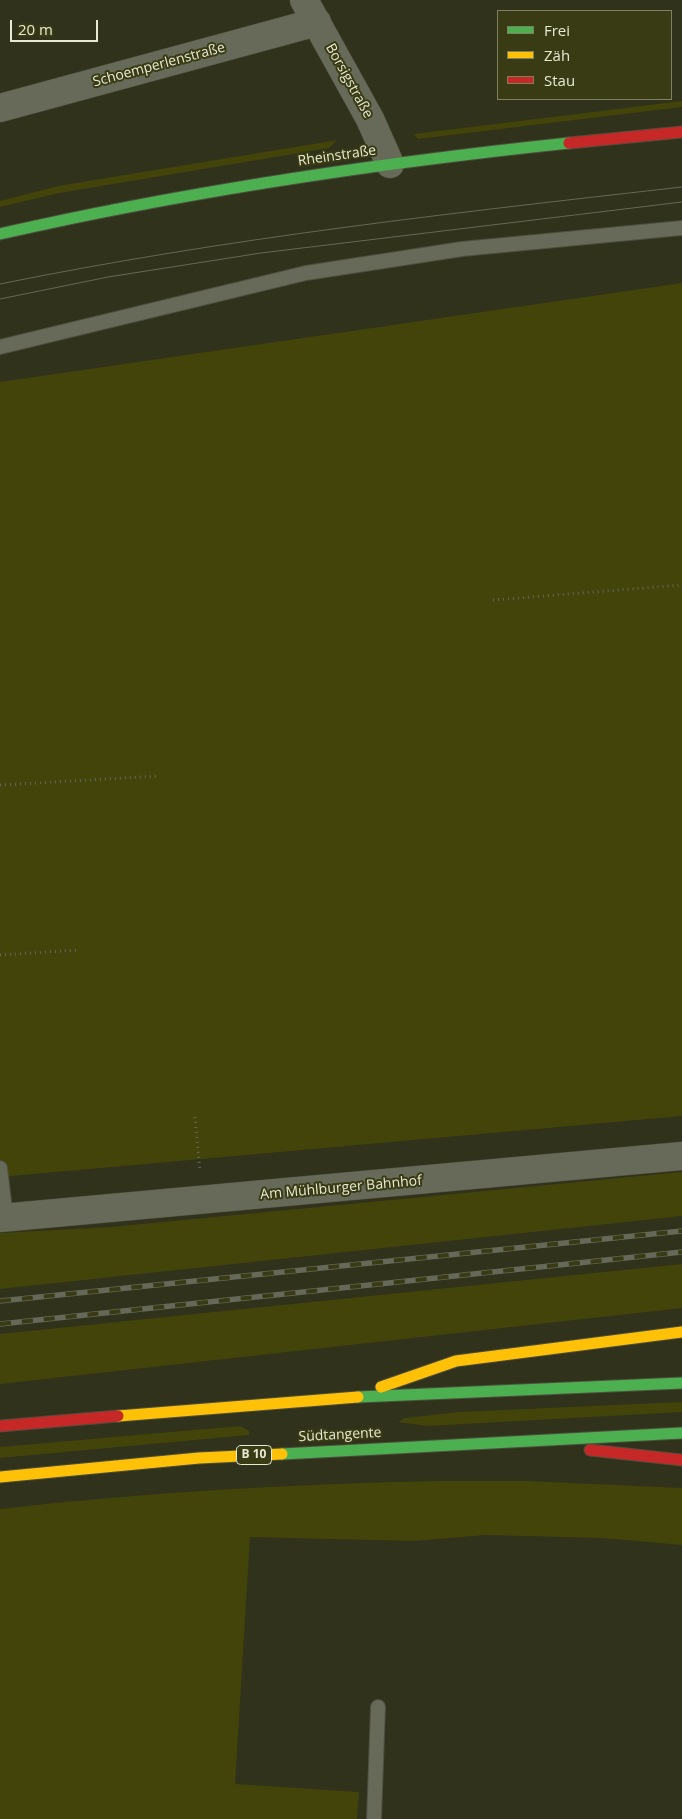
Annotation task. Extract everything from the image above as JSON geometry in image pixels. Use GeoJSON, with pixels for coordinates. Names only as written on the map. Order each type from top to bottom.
{"type":"FeatureCollection","features":[{"type":"Feature","properties":{"kind":"main road","name":"Rheinstraße"},"geometry":{"type":"LineString","coordinates":[[0,234],[77,216],[247,184],[390,164],[682,132]]}},
{"type":"Feature","properties":{"kind":"main road"},"geometry":{"type":"LineString","coordinates":[[351,1396],[456,1361],[682,1332]]}},
{"type":"Feature","properties":{"kind":"main road"},"geometry":{"type":"LineString","coordinates":[[0,1426],[154,1411],[351,1396],[682,1383]]}},
{"type":"Feature","properties":{"kind":"main road","name":"Südtangente"},"geometry":{"type":"LineString","coordinates":[[0,1477],[199,1458],[504,1440],[682,1432]]}},
{"type":"Feature","properties":{"kind":"main road"},"geometry":{"type":"LineString","coordinates":[[504,1440],[682,1460]]}},
{"type":"Feature","properties":{"kind":"street","name":"Schoemperlenstraße"},"geometry":{"type":"LineString","coordinates":[[0,108],[311,11]]}},
{"type":"Feature","properties":{"kind":"street","name":"Borsigstraße"},"geometry":{"type":"LineString","coordinates":[[311,11],[370,119],[390,164]]}},
{"type":"Feature","properties":{"kind":"street","name":"Am Mühlburger Bahnhof"},"geometry":{"type":"LineString","coordinates":[[3,1218],[682,1156]]}},
{"type":"Feature","properties":{"kind":"lane"},"geometry":{"type":"LineString","coordinates":[[0,348],[306,273],[462,249],[682,228]]}},
{"type":"Feature","properties":{"kind":"lane"},"geometry":{"type":"LineString","coordinates":[[0,1168],[3,1218]]}},
{"type":"Feature","properties":{"kind":"lane"},"geometry":{"type":"LineString","coordinates":[[374,1819],[378,1706]]}},
{"type":"Feature","properties":{"kind":"path"},"geometry":{"type":"LineString","coordinates":[[493,600],[682,586]]}},
{"type":"Feature","properties":{"kind":"path"},"geometry":{"type":"LineString","coordinates":[[0,785],[158,776]]}},
{"type":"Feature","properties":{"kind":"path"},"geometry":{"type":"LineString","coordinates":[[0,955],[78,950]]}},
{"type":"Feature","properties":{"kind":"path"},"geometry":{"type":"LineString","coordinates":[[195,1117],[202,1200]]}},
{"type":"Feature","properties":{"kind":"shaded area"},"geometry":{"type":"Polygon","coordinates":[[[682,101],[682,107],[418,139],[414,134],[682,101]]]}},
{"type":"Feature","properties":{"kind":"shaded area"},"geometry":{"type":"Polygon","coordinates":[[[337,140],[329,148],[59,193],[0,207],[0,201],[58,186],[337,140]]]}},
{"type":"Feature","properties":{"kind":"shaded area"},"geometry":{"type":"Polygon","coordinates":[[[682,283],[682,1116],[0,1177],[0,382],[682,283]]]}},
{"type":"Feature","properties":{"kind":"shaded area"},"geometry":{"type":"Polygon","coordinates":[[[682,1172],[682,1216],[0,1289],[0,1233],[111,1227],[682,1172]]]}},
{"type":"Feature","properties":{"kind":"shaded area"},"geometry":{"type":"Polygon","coordinates":[[[682,1264],[682,1308],[0,1384],[0,1334],[682,1264]]]}},
{"type":"Feature","properties":{"kind":"shaded area"},"geometry":{"type":"Polygon","coordinates":[[[682,1402],[682,1412],[428,1426],[398,1422],[405,1418],[459,1412],[682,1402]]]}},
{"type":"Feature","properties":{"kind":"shaded area"},"geometry":{"type":"Polygon","coordinates":[[[240,1426],[249,1431],[249,1435],[0,1458],[0,1447],[240,1426]]]}},
{"type":"Feature","properties":{"kind":"shaded area"},"geometry":{"type":"Polygon","coordinates":[[[440,1481],[527,1481],[682,1488],[682,1545],[602,1538],[486,1535],[413,1541],[250,1537],[235,1784],[359,1792],[357,1819],[0,1819],[0,1509],[220,1490],[440,1481]]]}},
{"type":"Feature","properties":{"kind":"tram line"},"geometry":{"type":"LineString","coordinates":[[0,284],[170,253],[255,240],[425,217],[682,187]]}},
{"type":"Feature","properties":{"kind":"tram line"},"geometry":{"type":"LineString","coordinates":[[0,299],[108,277],[261,253],[682,202]]}},
{"type":"Feature","properties":{"kind":"railway"},"geometry":{"type":"LineString","coordinates":[[0,1301],[682,1231]]}},
{"type":"Feature","properties":{"kind":"railway"},"geometry":{"type":"LineString","coordinates":[[0,1324],[682,1252]]}},
{"type":"Feature","properties":{"kind":"traffic: fast"},"geometry":{"type":"LineString","coordinates":[[0,234],[141,204],[283,180],[355,169],[569,143]]}},
{"type":"Feature","properties":{"kind":"traffic: fast"},"geometry":{"type":"LineString","coordinates":[[358,1397],[682,1383]]}},
{"type":"Feature","properties":{"kind":"traffic: fast"},"geometry":{"type":"LineString","coordinates":[[282,1454],[682,1433]]}},
{"type":"Feature","properties":{"kind":"traffic: slow"},"geometry":{"type":"LineString","coordinates":[[381,1387],[456,1361],[682,1332]]}},
{"type":"Feature","properties":{"kind":"traffic: slow"},"geometry":{"type":"LineString","coordinates":[[118,1416],[358,1397]]}},
{"type":"Feature","properties":{"kind":"traffic: slow"},"geometry":{"type":"LineString","coordinates":[[0,1477],[199,1458],[282,1454]]}},
{"type":"Feature","properties":{"kind":"traffic: jam"},"geometry":{"type":"LineString","coordinates":[[569,143],[682,132]]}},
{"type":"Feature","properties":{"kind":"traffic: jam"},"geometry":{"type":"LineString","coordinates":[[0,1426],[118,1416]]}},
{"type":"Feature","properties":{"kind":"traffic: jam"},"geometry":{"type":"LineString","coordinates":[[590,1450],[682,1460]]}}]}
